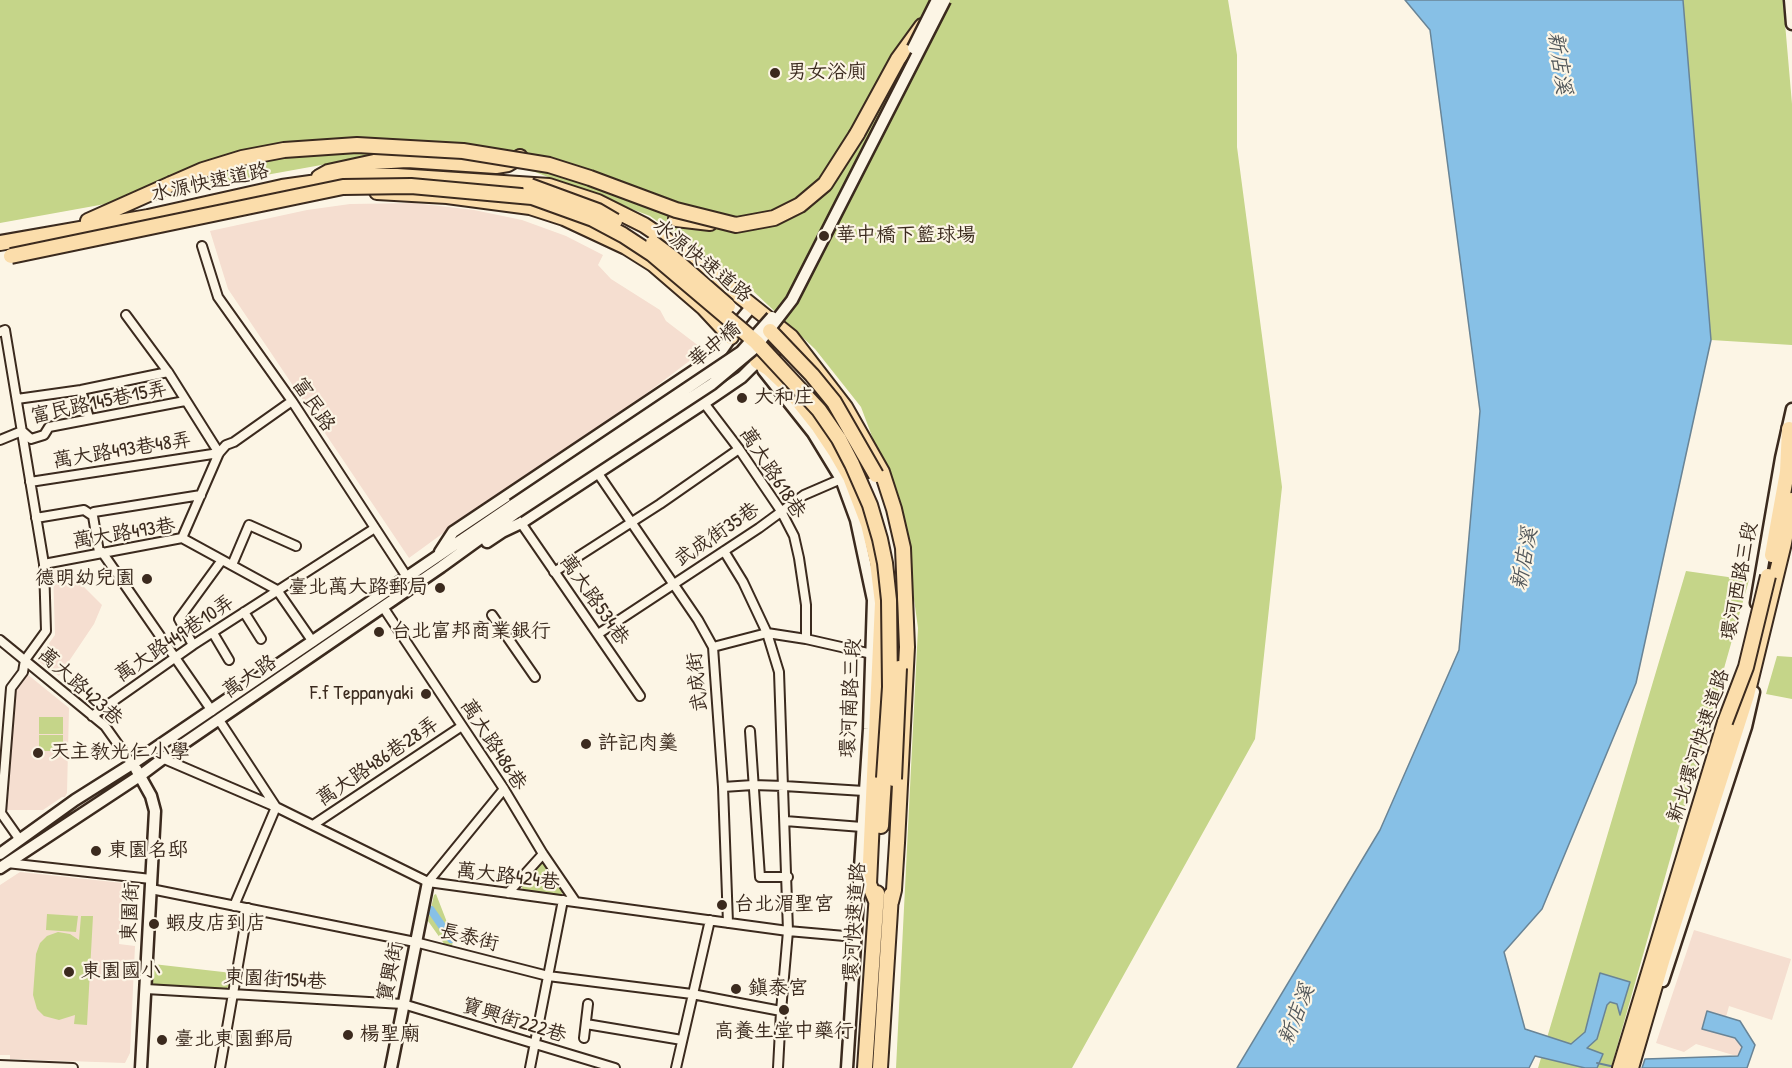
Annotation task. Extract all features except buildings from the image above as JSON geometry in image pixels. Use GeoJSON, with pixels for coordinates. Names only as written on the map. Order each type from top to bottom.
{"type":"FeatureCollection","features":[{"type":"Feature","properties":{"kind":"highway"},"geometry":{"type":"LineString","coordinates":[[676,219],[736,225],[774,218],[800,206],[825,184],[843,159],[898,59],[927,20]]}},
{"type":"Feature","properties":{"kind":"highway"},"geometry":{"type":"LineString","coordinates":[[70,230],[203,170],[242,158],[284,150],[357,145],[493,155],[549,165],[676,210],[736,225]]}},
{"type":"Feature","properties":{"kind":"highway"},"geometry":{"type":"LineString","coordinates":[[307,183],[327,172],[374,162],[406,160],[496,166],[508,164],[521,156]]}},
{"type":"Feature","properties":{"kind":"highway","name":"水源快速道路"},"geometry":{"type":"LineString","coordinates":[[0,243],[148,217],[282,187],[360,176],[459,179],[530,186],[598,211],[653,243],[761,335],[819,396],[852,447],[876,497],[894,561],[899,608],[899,657],[889,779]]}},
{"type":"Feature","properties":{"kind":"highway","name":"水源快速道路"},"geometry":{"type":"LineString","coordinates":[[6,257],[343,187],[411,186],[532,197],[593,219],[652,254],[756,342],[819,410],[839,439],[862,485],[880,538],[885,562],[891,642],[889,779]]}},
{"type":"Feature","properties":{"kind":"highway"},"geometry":{"type":"LineString","coordinates":[[530,186],[549,186],[598,202],[644,225],[690,256],[791,337],[845,407],[882,472],[903,548],[907,647],[894,890],[883,902],[869,884],[882,603],[877,562],[868,524],[849,477],[835,451],[785,384],[768,368],[757,362]]}},
{"type":"Feature","properties":{"kind":"highway"},"geometry":{"type":"LineString","coordinates":[[343,187],[377,192],[447,195],[530,207],[594,231],[626,247],[675,281],[731,337]]}},
{"type":"Feature","properties":{"kind":"highway"},"geometry":{"type":"LineString","coordinates":[[770,331],[834,402],[876,475],[893,526],[894,561]]}},
{"type":"Feature","properties":{"kind":"highway","name":"新北環河快速道路"},"geometry":{"type":"LineString","coordinates":[[1620,1068],[1722,733],[1746,667],[1768,576],[1787,472],[1790,430]]}},
{"type":"Feature","properties":{"kind":"highway","name":"新北環河快速道路"},"geometry":{"type":"LineString","coordinates":[[1631,1068],[1663,958],[1747,695],[1792,500]]}},
{"type":"Feature","properties":{"kind":"highway","name":"環河快速道路"},"geometry":{"type":"LineString","coordinates":[[880,1068],[883,902],[889,779]]}},
{"type":"Feature","properties":{"kind":"highway","name":"環河快速道路"},"geometry":{"type":"LineString","coordinates":[[865,1068],[883,902]]}},
{"type":"Feature","properties":{"kind":"main road","name":"華中橋"},"geometry":{"type":"LineString","coordinates":[[515,509],[722,366],[741,352],[763,328],[796,279],[937,0]]}},
{"type":"Feature","properties":{"kind":"main road","name":"華中橋"},"geometry":{"type":"LineString","coordinates":[[515,509],[712,384],[745,358],[770,331],[792,300],[945,0]]}},
{"type":"Feature","properties":{"kind":"main road"},"geometry":{"type":"LineString","coordinates":[[1790,0],[1792,24]]}},
{"type":"Feature","properties":{"kind":"main road"},"geometry":{"type":"LineString","coordinates":[[442,559],[453,532],[719,354],[731,337],[734,328],[752,306]]}},
{"type":"Feature","properties":{"kind":"main road","name":"環河南路三段"},"geometry":{"type":"LineString","coordinates":[[731,337],[757,362],[813,433],[841,478],[856,520],[870,581],[873,600],[872,654],[847,1068]]}},
{"type":"Feature","properties":{"kind":"main road"},"geometry":{"type":"LineString","coordinates":[[442,559],[472,552],[502,532],[521,523],[742,377],[765,355],[778,349],[791,337]]}},
{"type":"Feature","properties":{"kind":"main road"},"geometry":{"type":"LineString","coordinates":[[719,354],[734,353],[744,364],[742,377]]}},
{"type":"Feature","properties":{"kind":"main road","name":"環河西路三段"},"geometry":{"type":"LineString","coordinates":[[1636,1068],[1636,1051],[1731,725],[1753,619],[1781,458],[1790,430],[1792,409]]}},
{"type":"Feature","properties":{"kind":"main road","name":"萬大路"},"geometry":{"type":"LineString","coordinates":[[2,862],[141,775],[162,758],[383,608],[442,559],[515,509]]}},
{"type":"Feature","properties":{"kind":"main road","name":"環河西路三段"},"geometry":{"type":"LineString","coordinates":[[1625,1068],[1636,1051],[1746,727],[1792,535]]}},
{"type":"Feature","properties":{"kind":"main road","name":"萬大路"},"geometry":{"type":"LineString","coordinates":[[2,862],[20,840],[75,800],[212,711],[407,577],[442,559]]}},
{"type":"Feature","properties":{"kind":"main road","name":"東園街"},"geometry":{"type":"LineString","coordinates":[[132,764],[141,775],[151,796],[154,811],[141,1068]]}},
{"type":"Feature","properties":{"kind":"main road","name":"寶興街"},"geometry":{"type":"LineString","coordinates":[[391,1068],[428,882]]}},
{"type":"Feature","properties":{"kind":"street","name":"富民路"},"geometry":{"type":"LineString","coordinates":[[202,246],[218,297],[292,401],[407,577]]}},
{"type":"Feature","properties":{"kind":"street","name":"富民路145巷15弄"},"geometry":{"type":"LineString","coordinates":[[126,315],[168,372],[184,401],[206,428],[219,453]]}},
{"type":"Feature","properties":{"kind":"street"},"geometry":{"type":"LineString","coordinates":[[3,331],[17,399],[44,564],[46,631],[25,660],[23,672],[11,688],[3,754],[1,813],[20,840]]}},
{"type":"Feature","properties":{"kind":"street"},"geometry":{"type":"LineString","coordinates":[[17,399],[81,390],[168,372]]}},
{"type":"Feature","properties":{"kind":"street"},"geometry":{"type":"LineString","coordinates":[[81,390],[89,418]]}},
{"type":"Feature","properties":{"kind":"street","name":"富民路145巷15弄"},"geometry":{"type":"LineString","coordinates":[[22,431],[31,439],[44,435],[49,427],[184,401]]}},
{"type":"Feature","properties":{"kind":"street"},"geometry":{"type":"LineString","coordinates":[[182,538],[219,453],[226,445],[234,442],[292,401]]}},
{"type":"Feature","properties":{"kind":"street","name":"萬大路618巷"},"geometry":{"type":"LineString","coordinates":[[704,403],[739,448],[781,511],[794,536],[806,605],[807,639]]}},
{"type":"Feature","properties":{"kind":"street"},"geometry":{"type":"LineString","coordinates":[[0,440],[22,431]]}},
{"type":"Feature","properties":{"kind":"street"},"geometry":{"type":"LineString","coordinates":[[554,572],[660,504],[739,448]]}},
{"type":"Feature","properties":{"kind":"street","name":"萬大路493巷48弄"},"geometry":{"type":"LineString","coordinates":[[30,482],[219,453]]}},
{"type":"Feature","properties":{"kind":"street","name":"武成街"},"geometry":{"type":"LineString","coordinates":[[597,472],[698,620],[713,647],[723,787],[729,922]]}},
{"type":"Feature","properties":{"kind":"street","name":"武成街35巷"},"geometry":{"type":"LineString","coordinates":[[598,634],[804,495],[841,478]]}},
{"type":"Feature","properties":{"kind":"street"},"geometry":{"type":"LineString","coordinates":[[94,512],[201,495]]}},
{"type":"Feature","properties":{"kind":"street"},"geometry":{"type":"LineString","coordinates":[[36,518],[84,510],[93,516],[100,552],[212,711]]}},
{"type":"Feature","properties":{"kind":"street","name":"萬大路534巷"},"geometry":{"type":"LineString","coordinates":[[521,523],[640,696]]}},
{"type":"Feature","properties":{"kind":"street"},"geometry":{"type":"LineString","coordinates":[[232,565],[249,525],[296,546]]}},
{"type":"Feature","properties":{"kind":"street","name":"萬大路449巷10弄"},"geometry":{"type":"LineString","coordinates":[[92,716],[193,645],[375,528]]}},
{"type":"Feature","properties":{"kind":"street","name":"萬大路493巷"},"geometry":{"type":"LineString","coordinates":[[44,564],[182,538],[277,590],[313,642]]}},
{"type":"Feature","properties":{"kind":"street"},"geometry":{"type":"LineString","coordinates":[[724,551],[743,582],[766,633],[779,672],[788,877],[788,932],[778,1068]]}},
{"type":"Feature","properties":{"kind":"street"},"geometry":{"type":"LineString","coordinates":[[193,645],[179,619],[222,560]]}},
{"type":"Feature","properties":{"kind":"street","name":"萬大路486巷"},"geometry":{"type":"LineString","coordinates":[[383,608],[504,789],[543,854],[575,901]]}},
{"type":"Feature","properties":{"kind":"street"},"geometry":{"type":"LineString","coordinates":[[244,612],[261,639]]}},
{"type":"Feature","properties":{"kind":"street"},"geometry":{"type":"LineString","coordinates":[[492,615],[535,677]]}},
{"type":"Feature","properties":{"kind":"street"},"geometry":{"type":"LineString","coordinates":[[213,633],[229,660]]}},
{"type":"Feature","properties":{"kind":"street"},"geometry":{"type":"LineString","coordinates":[[713,647],[766,633],[807,639],[872,654]]}},
{"type":"Feature","properties":{"kind":"street","name":"萬大路423巷"},"geometry":{"type":"LineString","coordinates":[[0,640],[92,716],[110,733],[132,764]]}},
{"type":"Feature","properties":{"kind":"street"},"geometry":{"type":"LineString","coordinates":[[219,720],[276,807],[234,906]]}},
{"type":"Feature","properties":{"kind":"street","name":"萬大路486巷28弄"},"geometry":{"type":"LineString","coordinates":[[313,825],[462,726]]}},
{"type":"Feature","properties":{"kind":"street"},"geometry":{"type":"LineString","coordinates":[[750,731],[760,877],[788,877]]}},
{"type":"Feature","properties":{"kind":"street","name":"萬大路424巷"},"geometry":{"type":"LineString","coordinates":[[162,758],[276,807],[428,882],[788,932],[856,937]]}},
{"type":"Feature","properties":{"kind":"street"},"geometry":{"type":"LineString","coordinates":[[723,787],[753,785],[864,791]]}},
{"type":"Feature","properties":{"kind":"street"},"geometry":{"type":"LineString","coordinates":[[428,882],[504,789]]}},
{"type":"Feature","properties":{"kind":"street"},"geometry":{"type":"LineString","coordinates":[[785,821],[862,827]]}},
{"type":"Feature","properties":{"kind":"street"},"geometry":{"type":"LineString","coordinates":[[508,893],[543,854]]}},
{"type":"Feature","properties":{"kind":"street","name":"長泰街"},"geometry":{"type":"LineString","coordinates":[[2,862],[151,884],[234,906],[415,942],[548,976],[692,994],[781,1011]]}},
{"type":"Feature","properties":{"kind":"street"},"geometry":{"type":"LineString","coordinates":[[530,1068],[563,900]]}},
{"type":"Feature","properties":{"kind":"street"},"geometry":{"type":"LineString","coordinates":[[220,1068],[248,908]]}},
{"type":"Feature","properties":{"kind":"street"},"geometry":{"type":"LineString","coordinates":[[676,1068],[710,920]]}},
{"type":"Feature","properties":{"kind":"street","name":"東園街154巷"},"geometry":{"type":"LineString","coordinates":[[146,989],[403,1004]]}},
{"type":"Feature","properties":{"kind":"street","name":"寶興街222巷"},"geometry":{"type":"LineString","coordinates":[[403,1004],[615,1068]]}},
{"type":"Feature","properties":{"kind":"street"},"geometry":{"type":"LineString","coordinates":[[584,1038],[588,1004]]}},
{"type":"Feature","properties":{"kind":"street"},"geometry":{"type":"LineString","coordinates":[[585,1024],[682,1040]]}},
{"type":"Feature","properties":{"kind":"street"},"geometry":{"type":"LineString","coordinates":[[4,1066],[72,1068]]}},
{"type":"Feature","properties":{"kind":"shaded area"},"geometry":{"type":"Polygon","coordinates":[[[414,203],[474,210],[522,220],[566,236],[603,255],[598,265],[611,279],[660,310],[666,321],[704,350],[643,396],[409,558],[228,289],[210,231],[307,210],[350,204],[414,203]]]}},
{"type":"Feature","properties":{"kind":"shaded area"},"geometry":{"type":"Polygon","coordinates":[[[65,568],[102,605],[94,624],[59,676],[37,660],[55,635],[53,570],[65,568]]]}},
{"type":"Feature","properties":{"kind":"shaded area","name":"天主教光仁小學"},"geometry":{"type":"Polygon","coordinates":[[[27,674],[69,708],[67,793],[65,797],[43,810],[5,810],[14,689],[27,674]]]}},
{"type":"Feature","properties":{"kind":"shaded area","name":"東園國小"},"geometry":{"type":"Polygon","coordinates":[[[20,872],[123,883],[119,944],[135,946],[130,1053],[125,1063],[10,1059],[10,1055],[0,1055],[0,885],[20,872]]]}},
{"type":"Feature","properties":{"kind":"shaded area"},"geometry":{"type":"Polygon","coordinates":[[[1694,930],[1791,959],[1772,1020],[1729,1006],[1726,1017],[1740,1021],[1755,1045],[1750,1060],[1696,1044],[1684,1052],[1656,1043],[1694,930]]]}},
{"type":"Feature","properties":{"kind":"green space"},"geometry":{"type":"Polygon","coordinates":[[[0,0],[1228,0],[1237,55],[1237,147],[1282,487],[1255,739],[1072,1068],[896,1068],[918,628],[903,519],[861,407],[815,349],[753,291],[650,216],[535,172],[491,161],[360,158],[0,223],[0,0]]]}},
{"type":"Feature","properties":{"kind":"green space"},"geometry":{"type":"Polygon","coordinates":[[[1683,0],[1783,0],[1792,104],[1792,345],[1711,340],[1683,0]]]}},
{"type":"Feature","properties":{"kind":"green space"},"geometry":{"type":"Polygon","coordinates":[[[1686,571],[1749,580],[1611,1068],[1538,1068],[1686,571]]]}},
{"type":"Feature","properties":{"kind":"green space"},"geometry":{"type":"Polygon","coordinates":[[[1777,656],[1792,657],[1792,699],[1766,694],[1777,656]]]}},
{"type":"Feature","properties":{"kind":"green space"},"geometry":{"type":"Polygon","coordinates":[[[39,717],[63,717],[63,734],[39,734],[39,717]]]}},
{"type":"Feature","properties":{"kind":"green space"},"geometry":{"type":"Polygon","coordinates":[[[39,735],[63,735],[63,751],[39,751],[39,735]]]}},
{"type":"Feature","properties":{"kind":"green space"},"geometry":{"type":"Polygon","coordinates":[[[539,861],[546,861],[564,889],[561,895],[523,890],[521,884],[539,861]]]}},
{"type":"Feature","properties":{"kind":"green space"},"geometry":{"type":"Polygon","coordinates":[[[436,894],[450,930],[454,930],[452,947],[445,945],[428,921],[436,894]]]}},
{"type":"Feature","properties":{"kind":"green space"},"geometry":{"type":"Polygon","coordinates":[[[47,914],[78,916],[76,932],[46,930],[47,914]]]}},
{"type":"Feature","properties":{"kind":"green space"},"geometry":{"type":"Polygon","coordinates":[[[81,916],[93,916],[87,1025],[74,1024],[75,1015],[59,1020],[44,1016],[37,1009],[33,995],[36,954],[40,943],[47,936],[58,932],[70,934],[79,940],[81,916]]]}},
{"type":"Feature","properties":{"kind":"green space"},"geometry":{"type":"Polygon","coordinates":[[[153,964],[232,973],[229,986],[225,990],[155,985],[152,982],[153,964]]]}},
{"type":"Feature","properties":{"kind":"water","name":"新店溪"},"geometry":{"type":"Polygon","coordinates":[[[1405,0],[1683,0],[1711,340],[1636,683],[1542,909],[1504,952],[1525,1029],[1571,1044],[1585,1032],[1600,973],[1630,982],[1620,1015],[1617,1004],[1610,1002],[1607,1005],[1597,1039],[1587,1048],[1603,1054],[1597,1068],[1585,1068],[1535,1056],[1529,1068],[1237,1068],[1380,830],[1459,650],[1480,411],[1430,30],[1405,0]]]}},
{"type":"Feature","properties":{"kind":"water"},"geometry":{"type":"Polygon","coordinates":[[[1707,1011],[1740,1021],[1755,1045],[1747,1068],[1642,1068],[1645,1059],[1738,1056],[1742,1047],[1735,1038],[1702,1029],[1707,1011]]]}},
{"type":"Feature","properties":{"kind":"waterway"},"geometry":{"type":"LineString","coordinates":[[431,910],[451,939]]}},
{"type":"Feature","properties":{"kind":"waterway"},"geometry":{"type":"LineString","coordinates":[[1597,1063],[1615,1067]]}},
{"type":"Feature","properties":{"kind":"place","name":"男女浴廁"},"geometry":{"type":"Point","coordinates":[775,73]}},
{"type":"Feature","properties":{"kind":"place","name":"華中橋下籃球場"},"geometry":{"type":"Point","coordinates":[824,236]}},
{"type":"Feature","properties":{"kind":"place","name":"大和庄"},"geometry":{"type":"Point","coordinates":[742,398]}},
{"type":"Feature","properties":{"kind":"place","name":"德明幼兒園"},"geometry":{"type":"Point","coordinates":[147,579]}},
{"type":"Feature","properties":{"kind":"place","name":"臺北萬大路郵局"},"geometry":{"type":"Point","coordinates":[440,588]}},
{"type":"Feature","properties":{"kind":"place","name":"台北富邦商業銀行"},"geometry":{"type":"Point","coordinates":[379,632]}},
{"type":"Feature","properties":{"kind":"place","name":"F.f Teppanyaki"},"geometry":{"type":"Point","coordinates":[426,694]}},
{"type":"Feature","properties":{"kind":"place","name":"許記肉羹"},"geometry":{"type":"Point","coordinates":[586,744]}},
{"type":"Feature","properties":{"kind":"place","name":"天主教光仁小學"},"geometry":{"type":"Point","coordinates":[38,753]}},
{"type":"Feature","properties":{"kind":"place","name":"東園名邸"},"geometry":{"type":"Point","coordinates":[96,851]}},
{"type":"Feature","properties":{"kind":"place","name":"台北湄聖宮"},"geometry":{"type":"Point","coordinates":[722,905]}},
{"type":"Feature","properties":{"kind":"place","name":"蝦皮店到店"},"geometry":{"type":"Point","coordinates":[154,924]}},
{"type":"Feature","properties":{"kind":"place","name":"東園國小"},"geometry":{"type":"Point","coordinates":[69,972]}},
{"type":"Feature","properties":{"kind":"place","name":"鎮泰宮"},"geometry":{"type":"Point","coordinates":[736,989]}},
{"type":"Feature","properties":{"kind":"place","name":"高養生堂中藥行"},"geometry":{"type":"Point","coordinates":[784,1010]}},
{"type":"Feature","properties":{"kind":"place","name":"楊聖廟"},"geometry":{"type":"Point","coordinates":[348,1035]}},
{"type":"Feature","properties":{"kind":"place","name":"臺北東園郵局"},"geometry":{"type":"Point","coordinates":[162,1040]}}]}
